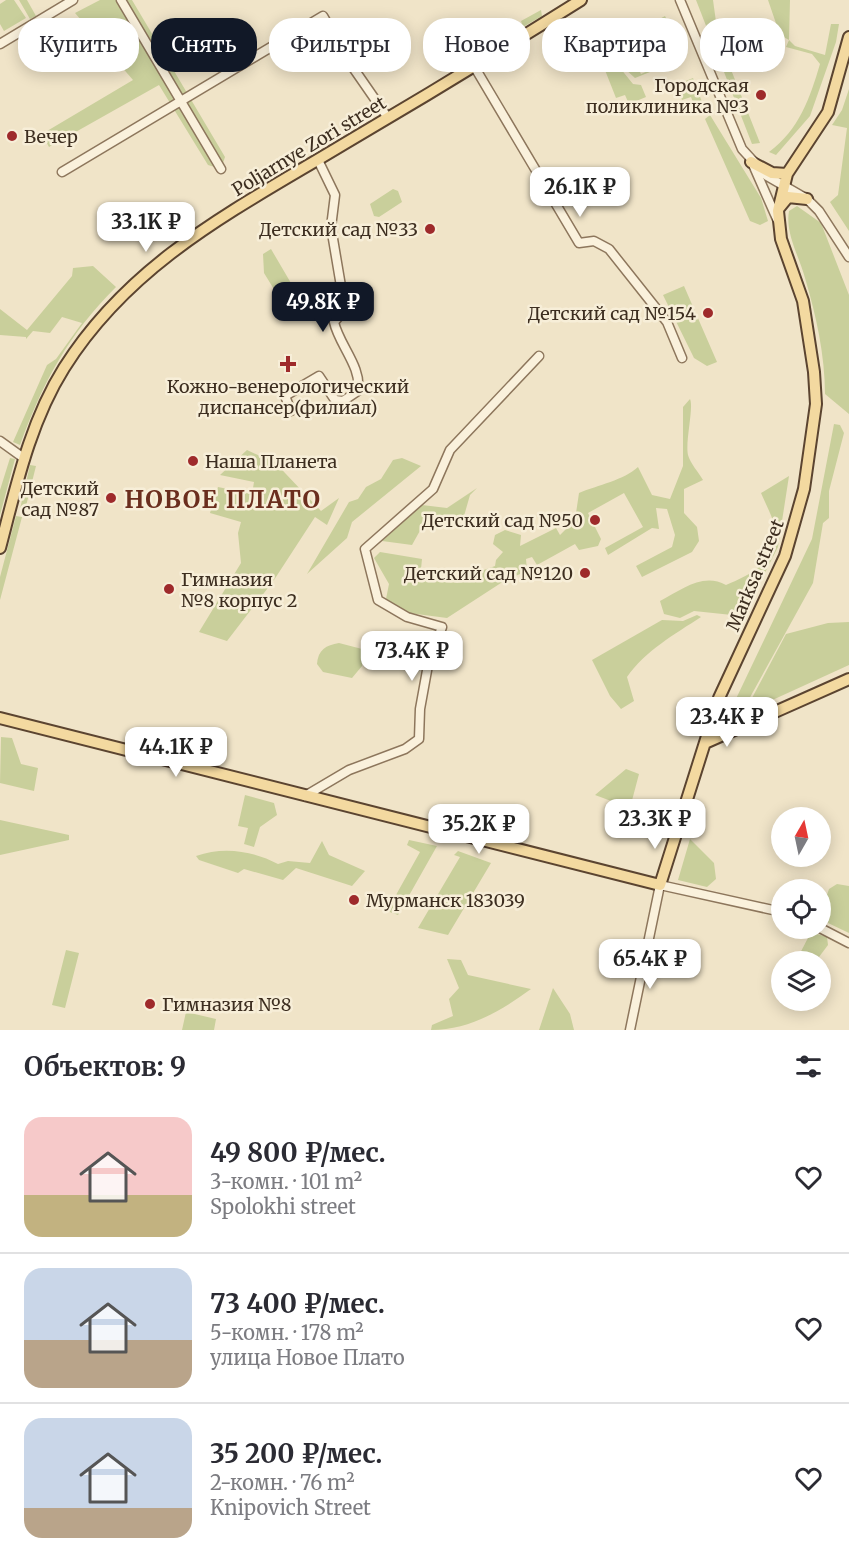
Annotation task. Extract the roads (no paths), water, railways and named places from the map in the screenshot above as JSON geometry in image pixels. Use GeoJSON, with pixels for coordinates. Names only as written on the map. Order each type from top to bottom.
{"type":"FeatureCollection","features":[{"type":"Feature","properties":{"kind":"main road","name":"Poljarnye Zori street"},"geometry":{"type":"LineString","coordinates":[[530,31],[581,0]]}},
{"type":"Feature","properties":{"kind":"main road","name":"Marksa street"},"geometry":{"type":"LineString","coordinates":[[660,885],[719,698],[790,541],[812,441],[816,404],[809,334],[803,301],[781,240],[778,211],[782,186],[787,174],[828,112],[849,37]]}},
{"type":"Feature","properties":{"kind":"main road","name":"Poljarnye Zori street"},"geometry":{"type":"LineString","coordinates":[[0,548],[37,422],[63,369],[89,333],[123,294],[149,268],[183,242],[464,72]]}},
{"type":"Feature","properties":{"kind":"main road"},"geometry":{"type":"LineString","coordinates":[[751,162],[772,172],[787,174]]}},
{"type":"Feature","properties":{"kind":"main road"},"geometry":{"type":"LineString","coordinates":[[778,211],[788,197],[804,198]]}},
{"type":"Feature","properties":{"kind":"main road"},"geometry":{"type":"LineString","coordinates":[[705,743],[849,679]]}},
{"type":"Feature","properties":{"kind":"main road"},"geometry":{"type":"LineString","coordinates":[[719,698],[721,719],[740,727]]}},
{"type":"Feature","properties":{"kind":"main road"},"geometry":{"type":"LineString","coordinates":[[713,715],[719,726],[728,730],[740,727]]}},
{"type":"Feature","properties":{"kind":"main road"},"geometry":{"type":"LineString","coordinates":[[0,718],[304,797],[660,885]]}},
{"type":"Feature","properties":{"kind":"street"},"geometry":{"type":"LineString","coordinates":[[0,44],[73,0]]}},
{"type":"Feature","properties":{"kind":"street"},"geometry":{"type":"LineString","coordinates":[[121,0],[183,100],[221,169]]}},
{"type":"Feature","properties":{"kind":"street"},"geometry":{"type":"LineString","coordinates":[[680,0],[740,145],[770,198],[778,223]]}},
{"type":"Feature","properties":{"kind":"street"},"geometry":{"type":"LineString","coordinates":[[62,172],[323,16],[354,69],[388,118]]}},
{"type":"Feature","properties":{"kind":"street"},"geometry":{"type":"LineString","coordinates":[[478,72],[579,243],[594,241],[609,249],[666,322],[682,358]]}},
{"type":"Feature","properties":{"kind":"street"},"geometry":{"type":"LineString","coordinates":[[291,411],[285,396],[319,376],[335,400],[343,401],[358,391],[360,380],[336,333],[334,322],[342,313],[344,304],[331,227],[335,195],[318,160]]}},
{"type":"Feature","properties":{"kind":"street"},"geometry":{"type":"LineString","coordinates":[[751,162],[782,186],[804,198],[824,217],[849,256]]}},
{"type":"Feature","properties":{"kind":"street"},"geometry":{"type":"LineString","coordinates":[[304,797],[349,771],[405,749],[419,739],[420,709],[428,665],[442,627],[407,617],[378,600],[365,549],[433,489],[450,450],[539,356]]}},
{"type":"Feature","properties":{"kind":"street"},"geometry":{"type":"LineString","coordinates":[[0,441],[25,459]]}},
{"type":"Feature","properties":{"kind":"street"},"geometry":{"type":"LineString","coordinates":[[630,1030],[660,885],[771,910]]}},
{"type":"Feature","properties":{"kind":"street"},"geometry":{"type":"LineString","coordinates":[[831,934],[849,943]]}},
{"type":"Feature","properties":{"kind":"place","name":"Городская поликлиника №3"},"geometry":{"type":"Point","coordinates":[761,95]}},
{"type":"Feature","properties":{"kind":"place","name":"Вечер"},"geometry":{"type":"Point","coordinates":[12,136]}},
{"type":"Feature","properties":{"kind":"place","name":"Детский сад №33"},"geometry":{"type":"Point","coordinates":[430,229]}},
{"type":"Feature","properties":{"kind":"place","name":"Детский сад №154"},"geometry":{"type":"Point","coordinates":[708,313]}},
{"type":"Feature","properties":{"kind":"place","name":"Кожно-венерологический диспансер(филиал)"},"geometry":{"type":"Point","coordinates":[288,364]}},
{"type":"Feature","properties":{"kind":"place","name":"Наша Планета"},"geometry":{"type":"Point","coordinates":[193,461]}},
{"type":"Feature","properties":{"kind":"place","name":"Детский сад №87"},"geometry":{"type":"Point","coordinates":[111,498]}},
{"type":"Feature","properties":{"kind":"place","name":"Детский сад №50"},"geometry":{"type":"Point","coordinates":[595,520]}},
{"type":"Feature","properties":{"kind":"place","name":"Детский сад №120"},"geometry":{"type":"Point","coordinates":[585,573]}},
{"type":"Feature","properties":{"kind":"place","name":"Гимназия №8 корпус 2"},"geometry":{"type":"Point","coordinates":[169,589]}},
{"type":"Feature","properties":{"kind":"place","name":"Мурманск 183039"},"geometry":{"type":"Point","coordinates":[354,900]}},
{"type":"Feature","properties":{"kind":"place","name":"Гимназия №8"},"geometry":{"type":"Point","coordinates":[150,1004]}},
{"type":"Feature","properties":{"kind":"district","name":"НОВОЕ ПЛАТО"},"geometry":{"type":"Point","coordinates":[223,499]}}]}
